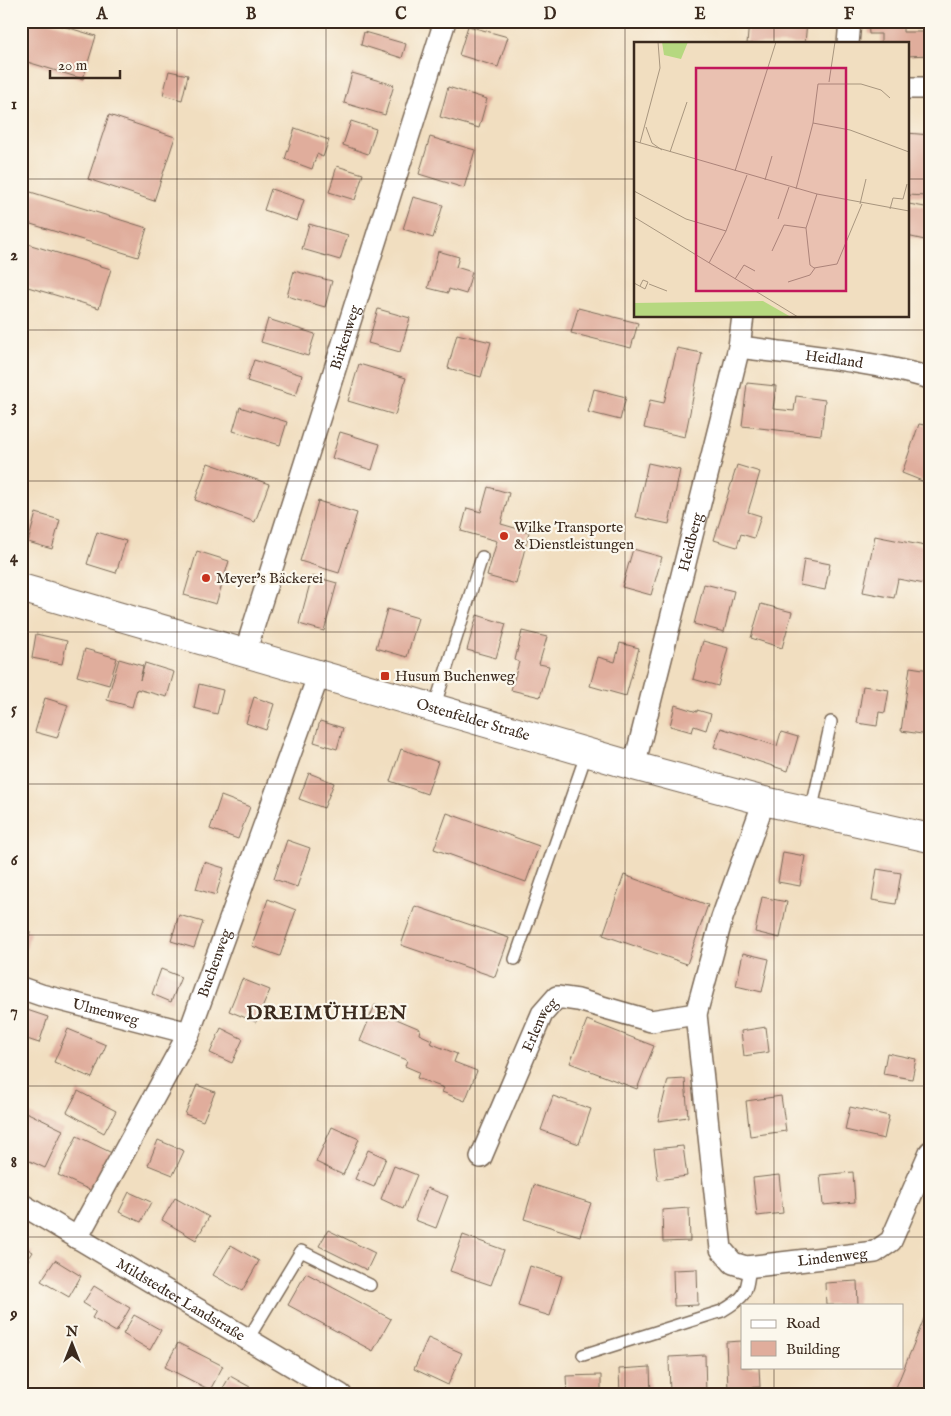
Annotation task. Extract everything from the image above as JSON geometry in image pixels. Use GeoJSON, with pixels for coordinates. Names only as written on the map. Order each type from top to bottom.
{"type":"FeatureCollection","features":[{"type":"Feature","properties":{"kind":"main road","name":"Ostenfelder Straße"},"geometry":{"type":"LineString","coordinates":[[21,588],[634,766],[764,801],[930,838]]}},
{"type":"Feature","properties":{"kind":"street","name":"Birkenweg"},"geometry":{"type":"LineString","coordinates":[[245,653],[445,21]]}},
{"type":"Feature","properties":{"kind":"street"},"geometry":{"type":"LineString","coordinates":[[848,42],[850,21]]}},
{"type":"Feature","properties":{"kind":"street"},"geometry":{"type":"LineString","coordinates":[[908,88],[930,88]]}},
{"type":"Feature","properties":{"kind":"street","name":"Heidberg"},"geometry":{"type":"LineString","coordinates":[[634,766],[739,347],[743,318]]}},
{"type":"Feature","properties":{"kind":"street","name":"Heidland"},"geometry":{"type":"LineString","coordinates":[[739,347],[831,359],[910,372],[930,378]]}},
{"type":"Feature","properties":{"kind":"street","name":"Buchenweg"},"geometry":{"type":"LineString","coordinates":[[77,1238],[190,1033],[319,674]]}},
{"type":"Feature","properties":{"kind":"street"},"geometry":{"type":"LineString","coordinates":[[741,1265],[721,1249],[696,1014],[722,918],[764,801]]}},
{"type":"Feature","properties":{"kind":"street","name":"Ulmenweg"},"geometry":{"type":"LineString","coordinates":[[21,988],[41,995],[190,1033]]}},
{"type":"Feature","properties":{"kind":"street","name":"Erlenweg"},"geometry":{"type":"LineString","coordinates":[[481,1157],[542,1014],[557,997],[578,1000],[651,1021],[696,1014]]}},
{"type":"Feature","properties":{"kind":"street","name":"Lindenweg"},"geometry":{"type":"LineString","coordinates":[[741,1265],[875,1252],[891,1242],[930,1152]]}},
{"type":"Feature","properties":{"kind":"street","name":"Mildstedter Landstraße"},"geometry":{"type":"LineString","coordinates":[[21,1204],[341,1395]]}},
{"type":"Feature","properties":{"kind":"lane"},"geometry":{"type":"LineString","coordinates":[[434,708],[482,557]]}},
{"type":"Feature","properties":{"kind":"lane"},"geometry":{"type":"LineString","coordinates":[[811,812],[831,722]]}},
{"type":"Feature","properties":{"kind":"lane"},"geometry":{"type":"LineString","coordinates":[[515,959],[587,752]]}},
{"type":"Feature","properties":{"kind":"lane"},"geometry":{"type":"LineString","coordinates":[[248,1339],[301,1251],[370,1285]]}},
{"type":"Feature","properties":{"kind":"lane"},"geometry":{"type":"LineString","coordinates":[[583,1355],[722,1311],[746,1293],[741,1265]]}},
{"type":"Feature","properties":{"kind":"building"},"geometry":{"type":"Polygon","coordinates":[[[21,21],[46,21],[96,36],[83,79],[21,60],[21,21]]]}},
{"type":"Feature","properties":{"kind":"building"},"geometry":{"type":"Polygon","coordinates":[[[749,21],[807,21],[805,42],[747,42],[749,21]]]}},
{"type":"Feature","properties":{"kind":"building"},"geometry":{"type":"Polygon","coordinates":[[[868,21],[903,21],[903,32],[930,32],[930,55],[908,56],[908,42],[881,42],[881,34],[869,34],[868,21]]]}},
{"type":"Feature","properties":{"kind":"building"},"geometry":{"type":"Polygon","coordinates":[[[468,26],[508,37],[498,67],[459,55],[468,26]]]}},
{"type":"Feature","properties":{"kind":"building"},"geometry":{"type":"Polygon","coordinates":[[[364,32],[406,44],[402,58],[361,45],[364,32]]]}},
{"type":"Feature","properties":{"kind":"building"},"geometry":{"type":"Polygon","coordinates":[[[169,71],[188,75],[182,100],[163,95],[169,71]]]}},
{"type":"Feature","properties":{"kind":"building"},"geometry":{"type":"Polygon","coordinates":[[[352,73],[394,85],[385,115],[344,103],[352,73]]]}},
{"type":"Feature","properties":{"kind":"building"},"geometry":{"type":"Polygon","coordinates":[[[448,87],[487,99],[479,128],[440,117],[448,87]]]}},
{"type":"Feature","properties":{"kind":"building"},"geometry":{"type":"Polygon","coordinates":[[[109,115],[175,137],[154,201],[88,179],[109,115]]]}},
{"type":"Feature","properties":{"kind":"building"},"geometry":{"type":"Polygon","coordinates":[[[351,121],[376,129],[368,154],[343,145],[351,121]]]}},
{"type":"Feature","properties":{"kind":"building"},"geometry":{"type":"Polygon","coordinates":[[[295,128],[329,140],[323,157],[317,154],[312,169],[285,159],[295,128]]]}},
{"type":"Feature","properties":{"kind":"building"},"geometry":{"type":"Polygon","coordinates":[[[908,133],[930,135],[930,166],[928,166],[925,196],[908,195],[908,133]]]}},
{"type":"Feature","properties":{"kind":"building"},"geometry":{"type":"Polygon","coordinates":[[[430,137],[475,150],[464,188],[419,174],[430,137]]]}},
{"type":"Feature","properties":{"kind":"building"},"geometry":{"type":"Polygon","coordinates":[[[337,166],[363,174],[355,200],[329,192],[337,166]]]}},
{"type":"Feature","properties":{"kind":"building"},"geometry":{"type":"Polygon","coordinates":[[[21,189],[147,228],[138,257],[21,221],[21,189]]]}},
{"type":"Feature","properties":{"kind":"building"},"geometry":{"type":"Polygon","coordinates":[[[271,189],[304,200],[297,221],[264,210],[271,189]]]}},
{"type":"Feature","properties":{"kind":"building"},"geometry":{"type":"Polygon","coordinates":[[[413,197],[443,205],[433,238],[403,229],[413,197]]]}},
{"type":"Feature","properties":{"kind":"building"},"geometry":{"type":"Polygon","coordinates":[[[909,204],[930,208],[929,241],[908,236],[909,204]]]}},
{"type":"Feature","properties":{"kind":"building"},"geometry":{"type":"Polygon","coordinates":[[[309,224],[348,235],[340,260],[302,249],[309,224]]]}},
{"type":"Feature","properties":{"kind":"building"},"geometry":{"type":"Polygon","coordinates":[[[21,242],[111,269],[99,308],[21,285],[21,242]]]}},
{"type":"Feature","properties":{"kind":"building"},"geometry":{"type":"Polygon","coordinates":[[[438,251],[459,257],[456,267],[472,272],[466,294],[449,289],[448,293],[428,288],[438,251]]]}},
{"type":"Feature","properties":{"kind":"building"},"geometry":{"type":"Polygon","coordinates":[[[294,271],[332,281],[325,307],[287,296],[294,271]]]}},
{"type":"Feature","properties":{"kind":"building"},"geometry":{"type":"Polygon","coordinates":[[[578,308],[638,323],[631,348],[571,333],[578,308]]]}},
{"type":"Feature","properties":{"kind":"building"},"geometry":{"type":"Polygon","coordinates":[[[378,309],[410,318],[400,352],[368,343],[378,309]]]}},
{"type":"Feature","properties":{"kind":"building"},"geometry":{"type":"Polygon","coordinates":[[[268,319],[315,334],[308,356],[261,342],[268,319]]]}},
{"type":"Feature","properties":{"kind":"building"},"geometry":{"type":"Polygon","coordinates":[[[457,334],[491,342],[481,377],[448,368],[457,334]]]}},
{"type":"Feature","properties":{"kind":"building"},"geometry":{"type":"Polygon","coordinates":[[[677,348],[702,353],[685,437],[644,428],[650,400],[664,403],[677,348]]]}},
{"type":"Feature","properties":{"kind":"building"},"geometry":{"type":"Polygon","coordinates":[[[254,360],[302,375],[296,396],[247,381],[254,360]]]}},
{"type":"Feature","properties":{"kind":"building"},"geometry":{"type":"Polygon","coordinates":[[[359,364],[406,378],[395,415],[348,401],[359,364]]]}},
{"type":"Feature","properties":{"kind":"building"},"geometry":{"type":"Polygon","coordinates":[[[747,383],[776,386],[773,409],[794,411],[796,396],[825,400],[821,435],[742,426],[747,383]]]}},
{"type":"Feature","properties":{"kind":"building"},"geometry":{"type":"Polygon","coordinates":[[[594,389],[626,397],[620,420],[588,412],[594,389]]]}},
{"type":"Feature","properties":{"kind":"building"},"geometry":{"type":"Polygon","coordinates":[[[240,407],[287,422],[280,445],[233,431],[240,407]]]}},
{"type":"Feature","properties":{"kind":"building"},"geometry":{"type":"Polygon","coordinates":[[[919,424],[930,426],[930,484],[902,473],[919,424]]]}},
{"type":"Feature","properties":{"kind":"building"},"geometry":{"type":"Polygon","coordinates":[[[340,432],[380,444],[372,470],[332,458],[340,432]]]}},
{"type":"Feature","properties":{"kind":"building"},"geometry":{"type":"Polygon","coordinates":[[[208,463],[269,484],[255,522],[195,500],[208,463]]]}},
{"type":"Feature","properties":{"kind":"building"},"geometry":{"type":"Polygon","coordinates":[[[648,463],[680,470],[669,524],[636,517],[648,463]]]}},
{"type":"Feature","properties":{"kind":"building"},"geometry":{"type":"Polygon","coordinates":[[[737,465],[760,472],[748,512],[761,516],[754,538],[741,534],[737,547],[714,540],[737,465]]]}},
{"type":"Feature","properties":{"kind":"building","name":"Wilke Transporte & Dienstleistungen"},"geometry":{"type":"Polygon","coordinates":[[[488,487],[509,493],[501,524],[529,532],[516,584],[487,576],[497,541],[461,531],[467,508],[481,512],[488,487]]]}},
{"type":"Feature","properties":{"kind":"building"},"geometry":{"type":"Polygon","coordinates":[[[318,501],[357,513],[339,573],[300,561],[318,501]]]}},
{"type":"Feature","properties":{"kind":"building"},"geometry":{"type":"Polygon","coordinates":[[[36,513],[60,520],[52,549],[28,542],[36,513]]]}},
{"type":"Feature","properties":{"kind":"building"},"geometry":{"type":"Polygon","coordinates":[[[97,532],[126,541],[116,573],[87,564],[97,532]]]}},
{"type":"Feature","properties":{"kind":"building"},"geometry":{"type":"Polygon","coordinates":[[[875,536],[930,547],[930,585],[898,579],[894,598],[863,592],[875,536]]]}},
{"type":"Feature","properties":{"kind":"building"},"geometry":{"type":"Polygon","coordinates":[[[633,549],[662,557],[651,595],[622,587],[633,549]]]}},
{"type":"Feature","properties":{"kind":"building","name":"Meyer's Bäckerei"},"geometry":{"type":"Polygon","coordinates":[[[197,551],[229,561],[216,604],[184,595],[197,551]]]}},
{"type":"Feature","properties":{"kind":"building"},"geometry":{"type":"Polygon","coordinates":[[[804,559],[830,564],[825,590],[800,585],[804,559]]]}},
{"type":"Feature","properties":{"kind":"building"},"geometry":{"type":"Polygon","coordinates":[[[312,576],[337,583],[324,631],[299,624],[312,576]]]}},
{"type":"Feature","properties":{"kind":"building"},"geometry":{"type":"Polygon","coordinates":[[[704,584],[734,591],[724,632],[694,624],[704,584]]]}},
{"type":"Feature","properties":{"kind":"building"},"geometry":{"type":"Polygon","coordinates":[[[761,604],[792,612],[782,648],[751,638],[761,604]]]}},
{"type":"Feature","properties":{"kind":"building"},"geometry":{"type":"Polygon","coordinates":[[[387,609],[418,618],[407,657],[376,648],[387,609]]]}},
{"type":"Feature","properties":{"kind":"building"},"geometry":{"type":"Polygon","coordinates":[[[477,615],[506,624],[496,658],[467,650],[477,615]]]}},
{"type":"Feature","properties":{"kind":"building"},"geometry":{"type":"Polygon","coordinates":[[[522,631],[547,637],[539,664],[549,666],[540,697],[511,690],[519,662],[515,660],[522,631]]]}},
{"type":"Feature","properties":{"kind":"building"},"geometry":{"type":"Polygon","coordinates":[[[36,634],[67,641],[62,664],[32,658],[36,634]]]}},
{"type":"Feature","properties":{"kind":"building"},"geometry":{"type":"Polygon","coordinates":[[[703,641],[728,648],[718,686],[693,679],[703,641]]]}},
{"type":"Feature","properties":{"kind":"building"},"geometry":{"type":"Polygon","coordinates":[[[620,643],[639,648],[626,696],[590,686],[598,657],[615,662],[620,643]]]}},
{"type":"Feature","properties":{"kind":"building"},"geometry":{"type":"Polygon","coordinates":[[[85,649],[117,658],[109,685],[77,676],[85,649]]]}},
{"type":"Feature","properties":{"kind":"building"},"geometry":{"type":"Polygon","coordinates":[[[119,659],[143,666],[140,680],[145,663],[174,672],[167,697],[137,689],[132,707],[107,700],[119,659]]]}},
{"type":"Feature","properties":{"kind":"building"},"geometry":{"type":"Polygon","coordinates":[[[910,667],[930,670],[929,735],[901,731],[910,667]]]}},
{"type":"Feature","properties":{"kind":"building"},"geometry":{"type":"Polygon","coordinates":[[[199,684],[223,690],[217,714],[194,708],[199,684]]]}},
{"type":"Feature","properties":{"kind":"building"},"geometry":{"type":"Polygon","coordinates":[[[863,686],[889,690],[885,713],[879,712],[877,726],[857,723],[863,686]]]}},
{"type":"Feature","properties":{"kind":"building"},"geometry":{"type":"Polygon","coordinates":[[[254,697],[274,704],[266,730],[246,723],[254,697]]]}},
{"type":"Feature","properties":{"kind":"building"},"geometry":{"type":"Polygon","coordinates":[[[45,698],[68,705],[57,738],[35,732],[45,698]]]}},
{"type":"Feature","properties":{"kind":"building"},"geometry":{"type":"Polygon","coordinates":[[[675,705],[711,714],[706,730],[694,726],[692,732],[670,726],[675,705]]]}},
{"type":"Feature","properties":{"kind":"building"},"geometry":{"type":"Polygon","coordinates":[[[320,721],[343,728],[337,749],[314,742],[320,721]]]}},
{"type":"Feature","properties":{"kind":"building"},"geometry":{"type":"Polygon","coordinates":[[[721,728],[777,746],[781,732],[798,737],[788,771],[714,747],[721,728]]]}},
{"type":"Feature","properties":{"kind":"building"},"geometry":{"type":"Polygon","coordinates":[[[401,749],[438,762],[427,794],[390,781],[401,749]]]}},
{"type":"Feature","properties":{"kind":"building"},"geometry":{"type":"Polygon","coordinates":[[[309,773],[334,783],[324,808],[299,799],[309,773]]]}},
{"type":"Feature","properties":{"kind":"building"},"geometry":{"type":"Polygon","coordinates":[[[221,796],[250,807],[238,839],[210,829],[221,796]]]}},
{"type":"Feature","properties":{"kind":"building"},"geometry":{"type":"Polygon","coordinates":[[[447,813],[539,846],[526,882],[434,849],[447,813]]]}},
{"type":"Feature","properties":{"kind":"building"},"geometry":{"type":"Polygon","coordinates":[[[287,840],[310,848],[297,887],[274,879],[287,840]]]}},
{"type":"Feature","properties":{"kind":"building"},"geometry":{"type":"Polygon","coordinates":[[[783,852],[805,856],[800,886],[778,882],[783,852]]]}},
{"type":"Feature","properties":{"kind":"building"},"geometry":{"type":"Polygon","coordinates":[[[204,862],[224,868],[216,895],[196,889],[204,862]]]}},
{"type":"Feature","properties":{"kind":"building"},"geometry":{"type":"Polygon","coordinates":[[[877,869],[901,873],[896,904],[872,900],[877,869]]]}},
{"type":"Feature","properties":{"kind":"building"},"geometry":{"type":"Polygon","coordinates":[[[624,875],[708,905],[687,964],[603,935],[624,875]]]}},
{"type":"Feature","properties":{"kind":"building"},"geometry":{"type":"Polygon","coordinates":[[[762,897],[787,902],[780,938],[755,932],[762,897]]]}},
{"type":"Feature","properties":{"kind":"building"},"geometry":{"type":"Polygon","coordinates":[[[268,899],[296,910],[280,956],[252,946],[268,899]]]}},
{"type":"Feature","properties":{"kind":"building"},"geometry":{"type":"Polygon","coordinates":[[[415,906],[509,938],[495,977],[401,945],[415,906]]]}},
{"type":"Feature","properties":{"kind":"building"},"geometry":{"type":"Polygon","coordinates":[[[179,915],[203,922],[194,948],[171,941],[179,915]]]}},
{"type":"Feature","properties":{"kind":"building"},"geometry":{"type":"Polygon","coordinates":[[[21,930],[30,932],[25,955],[21,955],[21,930]]]}},
{"type":"Feature","properties":{"kind":"building"},"geometry":{"type":"Polygon","coordinates":[[[743,953],[769,959],[762,992],[736,986],[743,953]]]}},
{"type":"Feature","properties":{"kind":"building"},"geometry":{"type":"Polygon","coordinates":[[[161,969],[181,977],[171,1002],[152,994],[161,969]]]}},
{"type":"Feature","properties":{"kind":"building"},"geometry":{"type":"Polygon","coordinates":[[[242,979],[270,990],[256,1022],[229,1011],[242,979]]]}},
{"type":"Feature","properties":{"kind":"building"},"geometry":{"type":"Polygon","coordinates":[[[930,993],[930,1020],[924,1019],[930,993]]]}},
{"type":"Feature","properties":{"kind":"building"},"geometry":{"type":"Polygon","coordinates":[[[375,1005],[395,1013],[394,1018],[420,1029],[419,1034],[432,1040],[430,1043],[457,1054],[454,1062],[477,1071],[465,1101],[442,1092],[444,1088],[417,1078],[419,1072],[405,1066],[407,1060],[360,1041],[375,1005]]]}},
{"type":"Feature","properties":{"kind":"building"},"geometry":{"type":"Polygon","coordinates":[[[21,1008],[48,1017],[39,1043],[21,1037],[21,1008]]]}},
{"type":"Feature","properties":{"kind":"building"},"geometry":{"type":"Polygon","coordinates":[[[587,1020],[654,1046],[637,1089],[570,1063],[587,1020]]]}},
{"type":"Feature","properties":{"kind":"building"},"geometry":{"type":"Polygon","coordinates":[[[766,1027],[769,1052],[744,1056],[741,1031],[766,1027]]]}},
{"type":"Feature","properties":{"kind":"building"},"geometry":{"type":"Polygon","coordinates":[[[221,1028],[243,1039],[232,1063],[210,1053],[221,1028]]]}},
{"type":"Feature","properties":{"kind":"building"},"geometry":{"type":"Polygon","coordinates":[[[68,1029],[106,1045],[92,1078],[54,1062],[68,1029]]]}},
{"type":"Feature","properties":{"kind":"building"},"geometry":{"type":"Polygon","coordinates":[[[887,1053],[916,1059],[912,1079],[883,1074],[887,1053]]]}},
{"type":"Feature","properties":{"kind":"building"},"geometry":{"type":"Polygon","coordinates":[[[685,1079],[688,1117],[658,1121],[668,1080],[685,1079]]]}},
{"type":"Feature","properties":{"kind":"building"},"geometry":{"type":"Polygon","coordinates":[[[197,1085],[215,1092],[203,1121],[185,1114],[197,1085]]]}},
{"type":"Feature","properties":{"kind":"building"},"geometry":{"type":"Polygon","coordinates":[[[78,1091],[116,1111],[104,1133],[67,1112],[78,1091]]]}},
{"type":"Feature","properties":{"kind":"building"},"geometry":{"type":"Polygon","coordinates":[[[553,1096],[591,1109],[579,1144],[541,1130],[553,1096]]]}},
{"type":"Feature","properties":{"kind":"building"},"geometry":{"type":"Polygon","coordinates":[[[781,1096],[786,1131],[750,1136],[746,1101],[781,1096]]]}},
{"type":"Feature","properties":{"kind":"building"},"geometry":{"type":"Polygon","coordinates":[[[850,1107],[889,1116],[884,1139],[845,1130],[850,1107]]]}},
{"type":"Feature","properties":{"kind":"building"},"geometry":{"type":"Polygon","coordinates":[[[26,1112],[63,1130],[45,1168],[21,1157],[21,1121],[26,1112]]]}},
{"type":"Feature","properties":{"kind":"building"},"geometry":{"type":"Polygon","coordinates":[[[332,1127],[359,1139],[343,1175],[316,1162],[332,1127]]]}},
{"type":"Feature","properties":{"kind":"building"},"geometry":{"type":"Polygon","coordinates":[[[77,1136],[112,1153],[94,1192],[58,1175],[77,1136]]]}},
{"type":"Feature","properties":{"kind":"building"},"geometry":{"type":"Polygon","coordinates":[[[158,1140],[184,1151],[173,1175],[148,1165],[158,1140]]]}},
{"type":"Feature","properties":{"kind":"building"},"geometry":{"type":"Polygon","coordinates":[[[683,1146],[687,1176],[658,1180],[654,1149],[683,1146]]]}},
{"type":"Feature","properties":{"kind":"building"},"geometry":{"type":"Polygon","coordinates":[[[368,1150],[386,1158],[374,1187],[355,1179],[368,1150]]]}},
{"type":"Feature","properties":{"kind":"building"},"geometry":{"type":"Polygon","coordinates":[[[394,1166],[417,1175],[403,1209],[381,1199],[394,1166]]]}},
{"type":"Feature","properties":{"kind":"building"},"geometry":{"type":"Polygon","coordinates":[[[853,1172],[855,1202],[823,1205],[820,1175],[853,1172]]]}},
{"type":"Feature","properties":{"kind":"building"},"geometry":{"type":"Polygon","coordinates":[[[779,1175],[783,1213],[757,1216],[753,1178],[779,1175]]]}},
{"type":"Feature","properties":{"kind":"building"},"geometry":{"type":"Polygon","coordinates":[[[534,1185],[591,1203],[580,1236],[524,1219],[534,1185]]]}},
{"type":"Feature","properties":{"kind":"building"},"geometry":{"type":"Polygon","coordinates":[[[427,1188],[448,1196],[436,1228],[415,1220],[427,1188]]]}},
{"type":"Feature","properties":{"kind":"building"},"geometry":{"type":"Polygon","coordinates":[[[129,1192],[151,1202],[141,1222],[119,1212],[129,1192]]]}},
{"type":"Feature","properties":{"kind":"building"},"geometry":{"type":"Polygon","coordinates":[[[175,1198],[209,1217],[196,1240],[162,1220],[175,1198]]]}},
{"type":"Feature","properties":{"kind":"building"},"geometry":{"type":"Polygon","coordinates":[[[689,1208],[690,1241],[663,1242],[662,1210],[689,1208]]]}},
{"type":"Feature","properties":{"kind":"building"},"geometry":{"type":"Polygon","coordinates":[[[328,1230],[375,1253],[367,1270],[319,1246],[328,1230]]]}},
{"type":"Feature","properties":{"kind":"building"},"geometry":{"type":"Polygon","coordinates":[[[463,1235],[504,1250],[491,1285],[450,1271],[463,1235]]]}},
{"type":"Feature","properties":{"kind":"building"},"geometry":{"type":"Polygon","coordinates":[[[21,1245],[33,1252],[21,1271],[21,1245]]]}},
{"type":"Feature","properties":{"kind":"building"},"geometry":{"type":"Polygon","coordinates":[[[231,1245],[259,1261],[242,1291],[213,1275],[231,1245]]]}},
{"type":"Feature","properties":{"kind":"building"},"geometry":{"type":"Polygon","coordinates":[[[55,1260],[81,1276],[69,1297],[41,1281],[55,1260]]]}},
{"type":"Feature","properties":{"kind":"building"},"geometry":{"type":"Polygon","coordinates":[[[530,1266],[562,1276],[550,1316],[518,1306],[530,1266]]]}},
{"type":"Feature","properties":{"kind":"building"},"geometry":{"type":"Polygon","coordinates":[[[697,1269],[698,1305],[674,1306],[673,1270],[697,1269]]]}},
{"type":"Feature","properties":{"kind":"building"},"geometry":{"type":"Polygon","coordinates":[[[306,1273],[391,1319],[373,1351],[288,1305],[306,1273]]]}},
{"type":"Feature","properties":{"kind":"building"},"geometry":{"type":"Polygon","coordinates":[[[857,1281],[858,1304],[826,1304],[825,1283],[857,1281]]]}},
{"type":"Feature","properties":{"kind":"building"},"geometry":{"type":"Polygon","coordinates":[[[94,1286],[130,1308],[116,1332],[92,1318],[96,1311],[83,1303],[94,1286]]]}},
{"type":"Feature","properties":{"kind":"building"},"geometry":{"type":"Polygon","coordinates":[[[930,1304],[930,1395],[893,1395],[930,1304]]]}},
{"type":"Feature","properties":{"kind":"building"},"geometry":{"type":"Polygon","coordinates":[[[134,1315],[161,1330],[150,1350],[123,1334],[134,1315]]]}},
{"type":"Feature","properties":{"kind":"building"},"geometry":{"type":"Polygon","coordinates":[[[428,1338],[462,1353],[448,1385],[414,1369],[428,1338]]]}},
{"type":"Feature","properties":{"kind":"building"},"geometry":{"type":"Polygon","coordinates":[[[741,1341],[741,1368],[759,1368],[760,1387],[728,1389],[726,1342],[741,1341]]]}},
{"type":"Feature","properties":{"kind":"building"},"geometry":{"type":"Polygon","coordinates":[[[178,1343],[223,1366],[210,1390],[165,1367],[178,1343]]]}},
{"type":"Feature","properties":{"kind":"building"},"geometry":{"type":"Polygon","coordinates":[[[705,1355],[706,1395],[670,1395],[669,1357],[705,1355]]]}},
{"type":"Feature","properties":{"kind":"building"},"geometry":{"type":"Polygon","coordinates":[[[650,1367],[651,1395],[620,1395],[619,1369],[650,1367]]]}},
{"type":"Feature","properties":{"kind":"building"},"geometry":{"type":"Polygon","coordinates":[[[601,1375],[601,1395],[567,1395],[566,1376],[601,1375]]]}},
{"type":"Feature","properties":{"kind":"building"},"geometry":{"type":"Polygon","coordinates":[[[230,1376],[259,1392],[257,1395],[219,1395],[230,1376]]]}},
{"type":"Feature","properties":{"kind":"place","name":"Wilke Transporte & Dienstleistungen"},"geometry":{"type":"Point","coordinates":[504,536]}},
{"type":"Feature","properties":{"kind":"place","name":"Meyer's Bäckerei"},"geometry":{"type":"Point","coordinates":[206,578]}},
{"type":"Feature","properties":{"kind":"place","name":"Husum Buchenweg"},"geometry":{"type":"Point","coordinates":[385,676]}},
{"type":"Feature","properties":{"kind":"district","name":"DREIMÜHLEN"},"geometry":{"type":"Point","coordinates":[327,1012]}}]}
